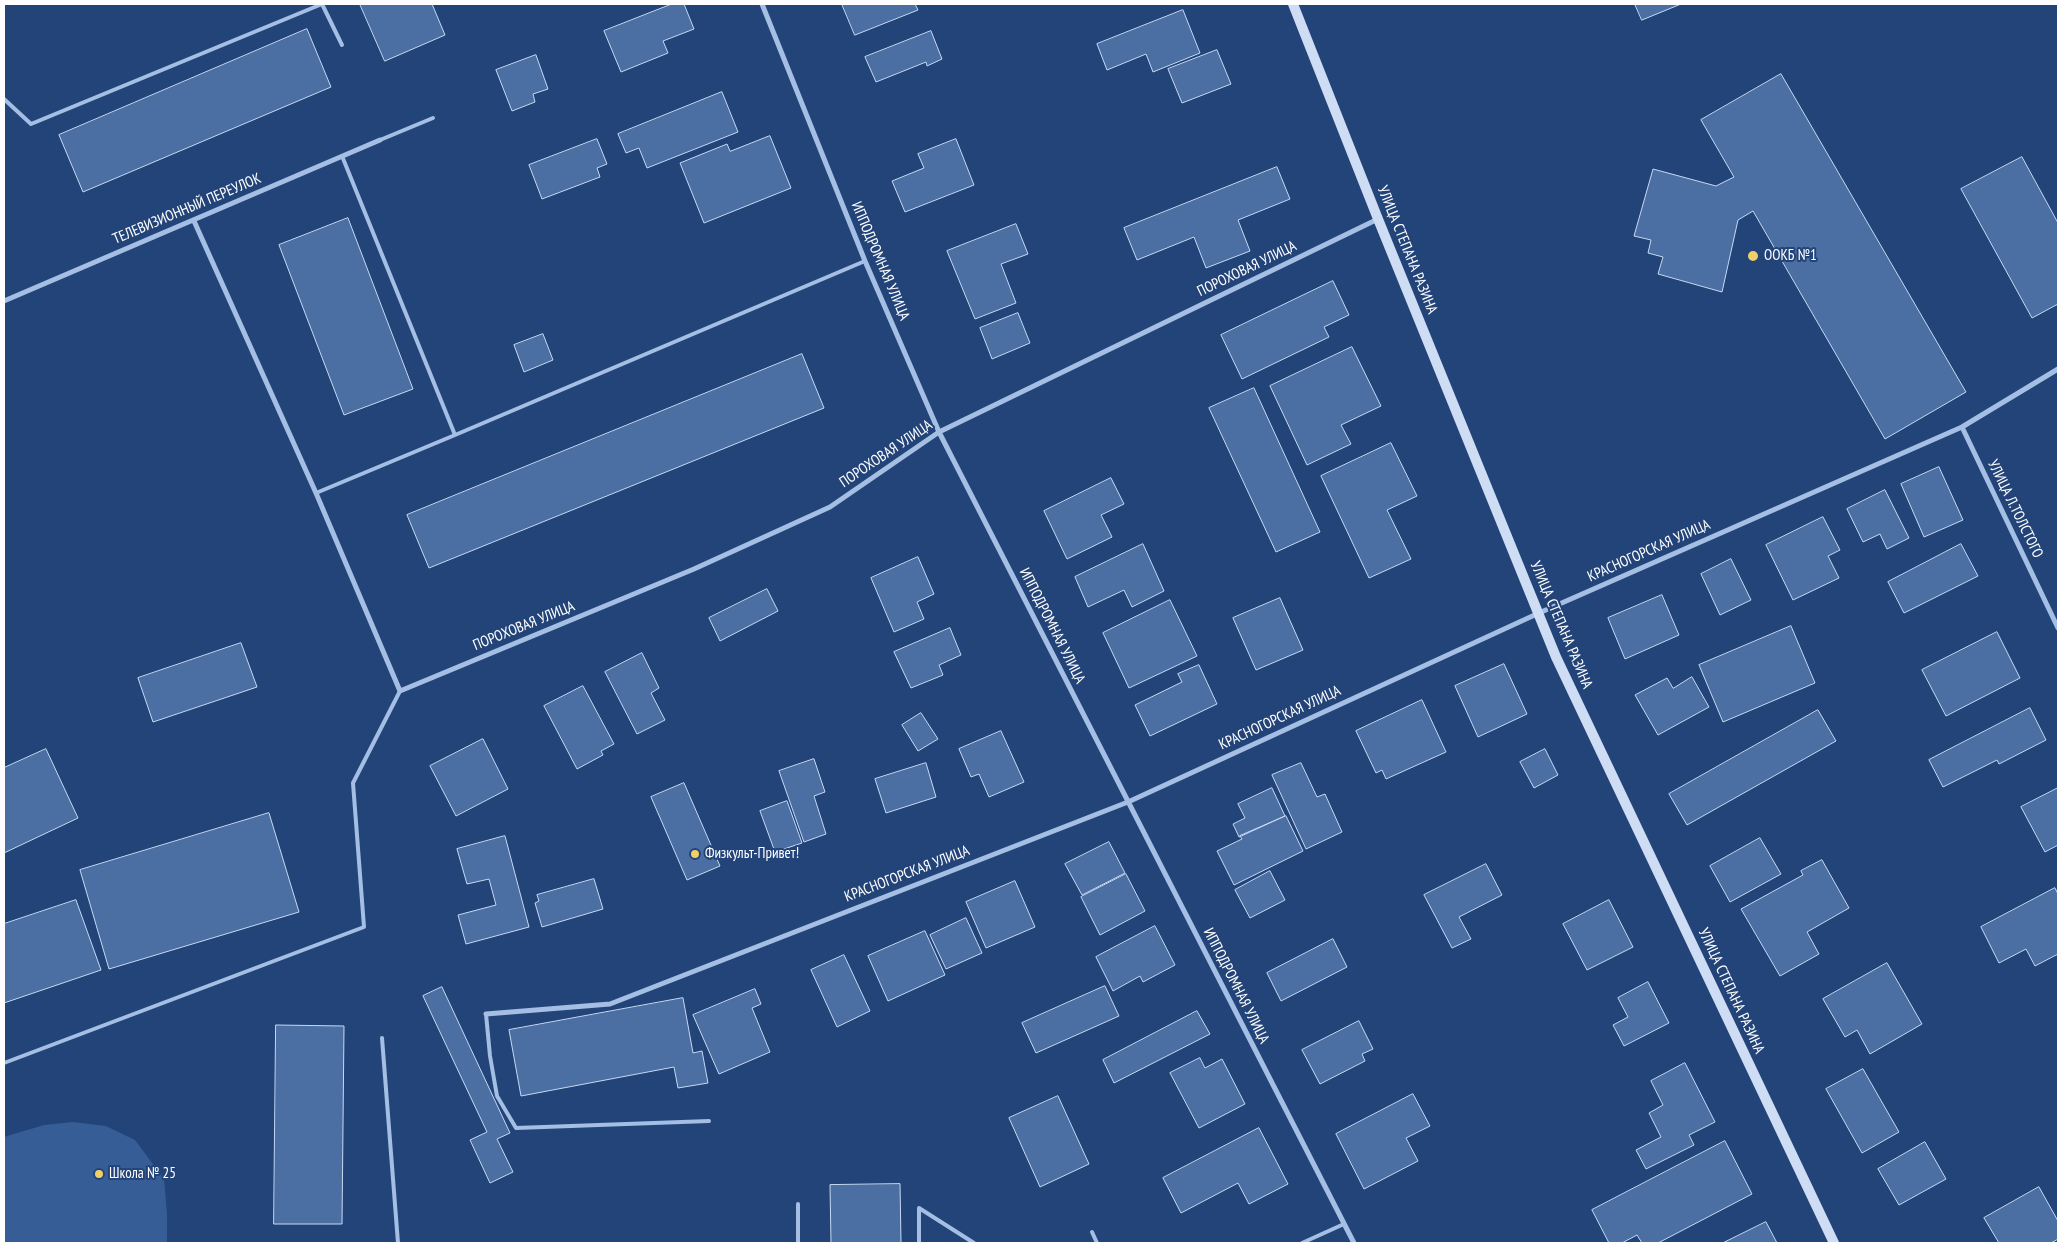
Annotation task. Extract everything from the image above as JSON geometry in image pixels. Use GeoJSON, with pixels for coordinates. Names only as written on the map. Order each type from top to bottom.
{"type":"FeatureCollection","features":[{"type":"Feature","properties":{"kind":"main road","name":"УЛИЦА СТЕПАНА РАЗИНА"},"geometry":{"type":"LineString","coordinates":[[1293,4],[1556,657],[1834,1243]]}},
{"type":"Feature","properties":{"kind":"street","name":"ИППОДРОМНАЯ УЛИЦА"},"geometry":{"type":"LineString","coordinates":[[762,4],[865,261],[939,432],[1354,1243]]}},
{"type":"Feature","properties":{"kind":"street","name":"ТЕЛЕВИЗИОННЫЙ ПЕРЕУЛОК"},"geometry":{"type":"LineString","coordinates":[[4,301],[380,140]]}},
{"type":"Feature","properties":{"kind":"street","name":"ПОРОХОВАЯ УЛИЦА"},"geometry":{"type":"LineString","coordinates":[[400,691],[694,569],[830,507],[939,432],[1378,219]]}},
{"type":"Feature","properties":{"kind":"street"},"geometry":{"type":"LineString","coordinates":[[194,221],[316,492],[400,691]]}},
{"type":"Feature","properties":{"kind":"street","name":"КРАСНОГОРСКАЯ УЛИЦА"},"geometry":{"type":"LineString","coordinates":[[486,1014],[610,1004],[1128,802],[1539,613],[1962,427],[2058,370]]}},
{"type":"Feature","properties":{"kind":"street","name":"УЛИЦА Л.ТОЛСТОГО"},"geometry":{"type":"LineString","coordinates":[[1962,427],[2058,628]]}},
{"type":"Feature","properties":{"kind":"lane"},"geometry":{"type":"LineString","coordinates":[[4,98],[31,124],[322,4],[342,45]]}},
{"type":"Feature","properties":{"kind":"lane"},"geometry":{"type":"LineString","coordinates":[[380,140],[433,118]]}},
{"type":"Feature","properties":{"kind":"lane"},"geometry":{"type":"LineString","coordinates":[[342,156],[456,435]]}},
{"type":"Feature","properties":{"kind":"lane"},"geometry":{"type":"LineString","coordinates":[[316,492],[456,435],[865,261]]}},
{"type":"Feature","properties":{"kind":"lane"},"geometry":{"type":"LineString","coordinates":[[4,1062],[364,927],[353,783],[400,691]]}},
{"type":"Feature","properties":{"kind":"lane"},"geometry":{"type":"LineString","coordinates":[[486,1014],[490,1056],[497,1096],[516,1128],[709,1121]]}},
{"type":"Feature","properties":{"kind":"lane"},"geometry":{"type":"LineString","coordinates":[[382,1038],[398,1243]]}},
{"type":"Feature","properties":{"kind":"lane"},"geometry":{"type":"LineString","coordinates":[[798,1204],[798,1243]]}},
{"type":"Feature","properties":{"kind":"lane"},"geometry":{"type":"LineString","coordinates":[[919,1243],[919,1208],[974,1243]]}},
{"type":"Feature","properties":{"kind":"lane"},"geometry":{"type":"LineString","coordinates":[[1302,1243],[1344,1224]]}},
{"type":"Feature","properties":{"kind":"lane"},"geometry":{"type":"LineString","coordinates":[[1092,1232],[1097,1243]]}},
{"type":"Feature","properties":{"kind":"shaded area"},"geometry":{"type":"Polygon","coordinates":[[[73,1122],[106,1126],[135,1140],[164,1179],[167,1243],[4,1243],[4,1137],[44,1125],[73,1122]]]}},
{"type":"Feature","properties":{"kind":"building"},"geometry":{"type":"Polygon","coordinates":[[[360,4],[432,4],[445,35],[385,61],[360,4]]]}},
{"type":"Feature","properties":{"kind":"building"},"geometry":{"type":"Polygon","coordinates":[[[672,4],[684,4],[694,29],[663,41],[668,53],[621,72],[604,31],[672,4]]]}},
{"type":"Feature","properties":{"kind":"building"},"geometry":{"type":"Polygon","coordinates":[[[842,4],[915,4],[918,10],[855,35],[842,4]]]}},
{"type":"Feature","properties":{"kind":"building"},"geometry":{"type":"Polygon","coordinates":[[[1635,4],[1681,4],[1642,20],[1635,4]]]}},
{"type":"Feature","properties":{"kind":"building"},"geometry":{"type":"Polygon","coordinates":[[[1183,10],[1200,53],[1153,72],[1146,54],[1107,70],[1097,44],[1183,10]]]}},
{"type":"Feature","properties":{"kind":"building"},"geometry":{"type":"Polygon","coordinates":[[[307,29],[331,87],[83,192],[59,135],[307,29]]]}},
{"type":"Feature","properties":{"kind":"building"},"geometry":{"type":"Polygon","coordinates":[[[931,31],[942,59],[927,66],[926,62],[876,82],[865,57],[931,31]]]}},
{"type":"Feature","properties":{"kind":"building"},"geometry":{"type":"Polygon","coordinates":[[[1217,50],[1231,84],[1182,103],[1168,69],[1217,50]]]}},
{"type":"Feature","properties":{"kind":"building"},"geometry":{"type":"Polygon","coordinates":[[[536,55],[548,89],[533,94],[535,102],[512,111],[496,70],[536,55]]]}},
{"type":"Feature","properties":{"kind":"building"},"geometry":{"type":"Polygon","coordinates":[[[1781,74],[1966,392],[1885,439],[1753,211],[1738,220],[1722,292],[1658,274],[1663,257],[1648,253],[1651,240],[1634,236],[1653,169],[1716,186],[1734,177],[1701,120],[1781,74]]]}},
{"type":"Feature","properties":{"kind":"building"},"geometry":{"type":"Polygon","coordinates":[[[722,92],[738,132],[647,168],[639,148],[626,153],[618,134],[722,92]]]}},
{"type":"Feature","properties":{"kind":"building"},"geometry":{"type":"Polygon","coordinates":[[[770,136],[791,188],[704,223],[680,163],[727,144],[730,151],[770,136]]]}},
{"type":"Feature","properties":{"kind":"building"},"geometry":{"type":"Polygon","coordinates":[[[597,139],[607,164],[597,168],[600,177],[542,199],[529,165],[597,139]]]}},
{"type":"Feature","properties":{"kind":"building"},"geometry":{"type":"Polygon","coordinates":[[[956,139],[974,185],[905,212],[892,181],[924,168],[918,154],[956,139]]]}},
{"type":"Feature","properties":{"kind":"building"},"geometry":{"type":"Polygon","coordinates":[[[2022,157],[2058,223],[2058,304],[2032,318],[1961,189],[2022,157]]]}},
{"type":"Feature","properties":{"kind":"building"},"geometry":{"type":"Polygon","coordinates":[[[1277,167],[1290,199],[1238,220],[1250,251],[1206,268],[1194,237],[1137,260],[1124,228],[1277,167]]]}},
{"type":"Feature","properties":{"kind":"building"},"geometry":{"type":"Polygon","coordinates":[[[348,218],[413,389],[344,415],[279,245],[348,218]]]}},
{"type":"Feature","properties":{"kind":"building"},"geometry":{"type":"Polygon","coordinates":[[[1016,224],[1028,254],[1001,264],[1016,303],[975,319],[947,251],[1016,224]]]}},
{"type":"Feature","properties":{"kind":"building"},"geometry":{"type":"Polygon","coordinates":[[[1333,281],[1349,315],[1324,327],[1329,337],[1242,379],[1221,335],[1333,281]]]}},
{"type":"Feature","properties":{"kind":"building"},"geometry":{"type":"Polygon","coordinates":[[[1018,313],[1030,343],[992,359],[980,328],[1018,313]]]}},
{"type":"Feature","properties":{"kind":"building"},"geometry":{"type":"Polygon","coordinates":[[[543,334],[553,360],[524,372],[514,345],[543,334]]]}},
{"type":"Feature","properties":{"kind":"building"},"geometry":{"type":"Polygon","coordinates":[[[1352,347],[1381,406],[1341,425],[1351,444],[1307,465],[1270,386],[1352,347]]]}},
{"type":"Feature","properties":{"kind":"building"},"geometry":{"type":"Polygon","coordinates":[[[802,354],[824,408],[429,568],[407,515],[802,354]]]}},
{"type":"Feature","properties":{"kind":"building"},"geometry":{"type":"Polygon","coordinates":[[[1254,388],[1320,532],[1276,552],[1209,408],[1254,388]]]}},
{"type":"Feature","properties":{"kind":"building"},"geometry":{"type":"Polygon","coordinates":[[[1391,443],[1417,496],[1387,510],[1411,559],[1369,578],[1321,476],[1391,443]]]}},
{"type":"Feature","properties":{"kind":"building"},"geometry":{"type":"Polygon","coordinates":[[[1939,467],[1963,520],[1924,537],[1901,484],[1939,467]]]}},
{"type":"Feature","properties":{"kind":"building"},"geometry":{"type":"Polygon","coordinates":[[[1111,478],[1124,504],[1101,515],[1112,537],[1067,559],[1044,511],[1111,478]]]}},
{"type":"Feature","properties":{"kind":"building"},"geometry":{"type":"Polygon","coordinates":[[[1885,490],[1909,538],[1887,549],[1880,534],[1863,542],[1847,509],[1885,490]]]}},
{"type":"Feature","properties":{"kind":"building"},"geometry":{"type":"Polygon","coordinates":[[[1823,517],[1840,550],[1828,556],[1839,578],[1793,600],[1766,545],[1823,517]]]}},
{"type":"Feature","properties":{"kind":"building"},"geometry":{"type":"Polygon","coordinates":[[[1143,544],[1164,591],[1132,607],[1124,590],[1088,607],[1075,577],[1143,544]]]}},
{"type":"Feature","properties":{"kind":"building"},"geometry":{"type":"Polygon","coordinates":[[[1961,544],[1978,576],[1904,613],[1888,582],[1961,544]]]}},
{"type":"Feature","properties":{"kind":"building"},"geometry":{"type":"Polygon","coordinates":[[[918,557],[934,594],[917,602],[924,619],[894,632],[871,578],[918,557]]]}},
{"type":"Feature","properties":{"kind":"building"},"geometry":{"type":"Polygon","coordinates":[[[1731,559],[1751,600],[1720,615],[1701,574],[1731,559]]]}},
{"type":"Feature","properties":{"kind":"building"},"geometry":{"type":"Polygon","coordinates":[[[767,589],[778,611],[720,641],[709,618],[767,589]]]}},
{"type":"Feature","properties":{"kind":"building"},"geometry":{"type":"Polygon","coordinates":[[[1662,595],[1679,635],[1625,659],[1608,618],[1662,595]]]}},
{"type":"Feature","properties":{"kind":"building"},"geometry":{"type":"Polygon","coordinates":[[[1280,598],[1303,650],[1256,670],[1233,618],[1280,598]]]}},
{"type":"Feature","properties":{"kind":"building"},"geometry":{"type":"Polygon","coordinates":[[[1170,600],[1197,656],[1129,688],[1103,633],[1170,600]]]}},
{"type":"Feature","properties":{"kind":"building"},"geometry":{"type":"Polygon","coordinates":[[[1791,626],[1815,683],[1723,722],[1699,665],[1791,626]]]}},
{"type":"Feature","properties":{"kind":"building"},"geometry":{"type":"Polygon","coordinates":[[[950,628],[961,655],[939,665],[943,675],[911,688],[894,652],[950,628]]]}},
{"type":"Feature","properties":{"kind":"building"},"geometry":{"type":"Polygon","coordinates":[[[1997,632],[2020,678],[1946,716],[1922,670],[1997,632]]]}},
{"type":"Feature","properties":{"kind":"building"},"geometry":{"type":"Polygon","coordinates":[[[241,643],[257,687],[153,722],[138,678],[241,643]]]}},
{"type":"Feature","properties":{"kind":"building"},"geometry":{"type":"Polygon","coordinates":[[[642,653],[659,688],[651,693],[665,720],[637,734],[605,672],[642,653]]]}},
{"type":"Feature","properties":{"kind":"building"},"geometry":{"type":"Polygon","coordinates":[[[1504,664],[1527,714],[1478,737],[1455,686],[1504,664]]]}},
{"type":"Feature","properties":{"kind":"building"},"geometry":{"type":"Polygon","coordinates":[[[1199,665],[1217,704],[1150,736],[1135,705],[1182,682],[1178,674],[1199,665]]]}},
{"type":"Feature","properties":{"kind":"building"},"geometry":{"type":"Polygon","coordinates":[[[1692,677],[1709,707],[1658,735],[1635,695],[1667,678],[1673,688],[1692,677]]]}},
{"type":"Feature","properties":{"kind":"building"},"geometry":{"type":"Polygon","coordinates":[[[583,686],[614,744],[601,751],[603,755],[577,769],[544,706],[583,686]]]}},
{"type":"Feature","properties":{"kind":"building"},"geometry":{"type":"Polygon","coordinates":[[[1422,700],[1446,752],[1386,779],[1382,770],[1376,773],[1356,731],[1422,700]]]}},
{"type":"Feature","properties":{"kind":"building"},"geometry":{"type":"Polygon","coordinates":[[[2030,708],[2046,740],[1999,764],[1997,760],[1943,787],[1929,760],[2030,708]]]}},
{"type":"Feature","properties":{"kind":"building"},"geometry":{"type":"Polygon","coordinates":[[[1818,710],[1836,741],[1687,825],[1669,794],[1818,710]]]}},
{"type":"Feature","properties":{"kind":"building"},"geometry":{"type":"Polygon","coordinates":[[[921,713],[938,739],[918,751],[902,725],[921,713]]]}},
{"type":"Feature","properties":{"kind":"building"},"geometry":{"type":"Polygon","coordinates":[[[1001,731],[1024,782],[989,797],[979,774],[971,777],[959,749],[1001,731]]]}},
{"type":"Feature","properties":{"kind":"building"},"geometry":{"type":"Polygon","coordinates":[[[483,739],[508,789],[456,816],[430,766],[483,739]]]}},
{"type":"Feature","properties":{"kind":"building"},"geometry":{"type":"Polygon","coordinates":[[[46,749],[78,818],[4,853],[4,768],[46,749]]]}},
{"type":"Feature","properties":{"kind":"building"},"geometry":{"type":"Polygon","coordinates":[[[1545,749],[1558,775],[1534,788],[1520,762],[1545,749]]]}},
{"type":"Feature","properties":{"kind":"building"},"geometry":{"type":"Polygon","coordinates":[[[814,759],[825,792],[814,796],[826,834],[804,842],[779,771],[814,759]]]}},
{"type":"Feature","properties":{"kind":"building"},"geometry":{"type":"Polygon","coordinates":[[[926,763],[936,797],[886,813],[875,779],[926,763]]]}},
{"type":"Feature","properties":{"kind":"building"},"geometry":{"type":"Polygon","coordinates":[[[1301,763],[1317,797],[1325,794],[1342,832],[1306,849],[1272,775],[1301,763]]]}},
{"type":"Feature","properties":{"kind":"building"},"geometry":{"type":"Polygon","coordinates":[[[684,783],[720,866],[687,880],[651,797],[684,783]]]}},
{"type":"Feature","properties":{"kind":"building"},"geometry":{"type":"Polygon","coordinates":[[[1272,788],[1285,816],[1239,837],[1233,824],[1245,818],[1238,804],[1272,788]]]}},
{"type":"Feature","properties":{"kind":"building"},"geometry":{"type":"Polygon","coordinates":[[[2058,788],[2058,845],[2045,852],[2021,807],[2058,788]]]}},
{"type":"Feature","properties":{"kind":"building"},"geometry":{"type":"Polygon","coordinates":[[[787,801],[802,843],[775,852],[760,811],[787,801]]]}},
{"type":"Feature","properties":{"kind":"building"},"geometry":{"type":"Polygon","coordinates":[[[269,813],[299,912],[109,969],[80,870],[269,813]]]}},
{"type":"Feature","properties":{"kind":"building"},"geometry":{"type":"Polygon","coordinates":[[[1286,816],[1303,851],[1234,885],[1217,851],[1242,839],[1240,836],[1286,816]]]}},
{"type":"Feature","properties":{"kind":"building"},"geometry":{"type":"Polygon","coordinates":[[[505,836],[529,927],[466,944],[458,915],[496,905],[489,879],[467,884],[457,849],[505,836]]]}},
{"type":"Feature","properties":{"kind":"building"},"geometry":{"type":"Polygon","coordinates":[[[1760,838],[1781,874],[1730,902],[1710,866],[1760,838]]]}},
{"type":"Feature","properties":{"kind":"building"},"geometry":{"type":"Polygon","coordinates":[[[1109,842],[1125,873],[1082,895],[1065,864],[1109,842]]]}},
{"type":"Feature","properties":{"kind":"building"},"geometry":{"type":"Polygon","coordinates":[[[1822,860],[1849,908],[1807,932],[1819,954],[1780,976],[1741,909],[1803,875],[1801,871],[1822,860]]]}},
{"type":"Feature","properties":{"kind":"building"},"geometry":{"type":"Polygon","coordinates":[[[1486,864],[1502,895],[1459,917],[1471,939],[1452,948],[1424,895],[1486,864]]]}},
{"type":"Feature","properties":{"kind":"building"},"geometry":{"type":"Polygon","coordinates":[[[1270,871],[1285,900],[1250,918],[1235,890],[1270,871]]]}},
{"type":"Feature","properties":{"kind":"building"},"geometry":{"type":"Polygon","coordinates":[[[1126,874],[1145,911],[1100,935],[1081,897],[1126,874]]]}},
{"type":"Feature","properties":{"kind":"building"},"geometry":{"type":"Polygon","coordinates":[[[594,879],[603,909],[542,927],[535,903],[539,901],[537,895],[594,879]]]}},
{"type":"Feature","properties":{"kind":"building"},"geometry":{"type":"Polygon","coordinates":[[[1015,881],[1035,927],[986,948],[966,902],[1015,881]]]}},
{"type":"Feature","properties":{"kind":"building"},"geometry":{"type":"Polygon","coordinates":[[[2055,888],[2058,894],[2058,954],[2035,966],[2026,949],[1999,963],[1981,927],[2055,888]]]}},
{"type":"Feature","properties":{"kind":"building"},"geometry":{"type":"Polygon","coordinates":[[[76,900],[101,970],[4,1003],[4,924],[76,900]]]}},
{"type":"Feature","properties":{"kind":"building"},"geometry":{"type":"Polygon","coordinates":[[[1609,900],[1633,947],[1587,970],[1563,924],[1609,900]]]}},
{"type":"Feature","properties":{"kind":"building"},"geometry":{"type":"Polygon","coordinates":[[[966,918],[982,953],[946,969],[930,935],[966,918]]]}},
{"type":"Feature","properties":{"kind":"building"},"geometry":{"type":"Polygon","coordinates":[[[1155,926],[1175,965],[1143,982],[1140,976],[1113,991],[1096,957],[1155,926]]]}},
{"type":"Feature","properties":{"kind":"building"},"geometry":{"type":"Polygon","coordinates":[[[925,931],[945,975],[888,1001],[868,956],[925,931]]]}},
{"type":"Feature","properties":{"kind":"building"},"geometry":{"type":"Polygon","coordinates":[[[1333,939],[1347,967],[1281,1001],[1267,973],[1333,939]]]}},
{"type":"Feature","properties":{"kind":"building"},"geometry":{"type":"Polygon","coordinates":[[[844,955],[870,1011],[837,1027],[811,970],[844,955]]]}},
{"type":"Feature","properties":{"kind":"building"},"geometry":{"type":"Polygon","coordinates":[[[1887,963],[1922,1024],[1870,1054],[1857,1030],[1845,1037],[1823,999],[1887,963]]]}},
{"type":"Feature","properties":{"kind":"building"},"geometry":{"type":"Polygon","coordinates":[[[1648,982],[1669,1023],[1624,1046],[1613,1025],[1628,1017],[1618,998],[1648,982]]]}},
{"type":"Feature","properties":{"kind":"building"},"geometry":{"type":"Polygon","coordinates":[[[1105,986],[1119,1016],[1036,1053],[1022,1023],[1105,986]]]}},
{"type":"Feature","properties":{"kind":"building"},"geometry":{"type":"Polygon","coordinates":[[[442,987],[510,1133],[497,1139],[513,1172],[490,1183],[470,1140],[487,1132],[423,996],[442,987]]]}},
{"type":"Feature","properties":{"kind":"building"},"geometry":{"type":"Polygon","coordinates":[[[755,989],[761,1004],[752,1008],[770,1052],[719,1074],[693,1015],[755,989]]]}},
{"type":"Feature","properties":{"kind":"building"},"geometry":{"type":"Polygon","coordinates":[[[683,998],[693,1053],[702,1051],[708,1083],[678,1088],[674,1067],[521,1096],[509,1030],[683,998]]]}},
{"type":"Feature","properties":{"kind":"building"},"geometry":{"type":"Polygon","coordinates":[[[1197,1011],[1210,1034],[1114,1083],[1103,1060],[1197,1011]]]}},
{"type":"Feature","properties":{"kind":"building"},"geometry":{"type":"Polygon","coordinates":[[[1359,1021],[1373,1049],[1362,1054],[1365,1061],[1320,1084],[1302,1050],[1359,1021]]]}},
{"type":"Feature","properties":{"kind":"building"},"geometry":{"type":"Polygon","coordinates":[[[276,1025],[344,1026],[342,1224],[274,1224],[276,1025]]]}},
{"type":"Feature","properties":{"kind":"building"},"geometry":{"type":"Polygon","coordinates":[[[1200,1058],[1205,1068],[1222,1059],[1245,1104],[1199,1128],[1170,1073],[1200,1058]]]}},
{"type":"Feature","properties":{"kind":"building"},"geometry":{"type":"Polygon","coordinates":[[[1685,1063],[1715,1122],[1689,1135],[1694,1145],[1646,1169],[1636,1150],[1661,1137],[1649,1113],[1663,1105],[1651,1081],[1685,1063]]]}},
{"type":"Feature","properties":{"kind":"building"},"geometry":{"type":"Polygon","coordinates":[[[1863,1069],[1899,1132],[1862,1153],[1826,1089],[1863,1069]]]}},
{"type":"Feature","properties":{"kind":"building"},"geometry":{"type":"Polygon","coordinates":[[[1413,1094],[1430,1126],[1406,1138],[1418,1161],[1364,1189],[1336,1134],[1413,1094]]]}},
{"type":"Feature","properties":{"kind":"building"},"geometry":{"type":"Polygon","coordinates":[[[1058,1096],[1089,1164],[1040,1187],[1009,1118],[1058,1096]]]}},
{"type":"Feature","properties":{"kind":"building"},"geometry":{"type":"Polygon","coordinates":[[[1259,1128],[1288,1184],[1249,1204],[1238,1183],[1181,1213],[1163,1178],[1259,1128]]]}},
{"type":"Feature","properties":{"kind":"building"},"geometry":{"type":"Polygon","coordinates":[[[1725,1141],[1752,1194],[1658,1243],[1642,1243],[1637,1235],[1622,1243],[1609,1243],[1592,1210],[1725,1141]]]}},
{"type":"Feature","properties":{"kind":"building"},"geometry":{"type":"Polygon","coordinates":[[[1925,1142],[1946,1179],[1899,1205],[1878,1169],[1925,1142]]]}},
{"type":"Feature","properties":{"kind":"building"},"geometry":{"type":"Polygon","coordinates":[[[900,1184],[901,1243],[831,1243],[830,1185],[900,1184]]]}},
{"type":"Feature","properties":{"kind":"building"},"geometry":{"type":"Polygon","coordinates":[[[2039,1187],[2058,1221],[2058,1239],[2051,1243],[1999,1243],[1984,1218],[2039,1187]]]}},
{"type":"Feature","properties":{"kind":"building"},"geometry":{"type":"Polygon","coordinates":[[[1766,1222],[1777,1243],[1723,1243],[1766,1222]]]}},
{"type":"Feature","properties":{"kind":"place","name":"ООКБ №1"},"geometry":{"type":"Point","coordinates":[1753,256]}},
{"type":"Feature","properties":{"kind":"place","name":"Физкульт-Привет!"},"geometry":{"type":"Point","coordinates":[695,854]}},
{"type":"Feature","properties":{"kind":"place","name":"Школа № 25"},"geometry":{"type":"Point","coordinates":[99,1174]}}]}
